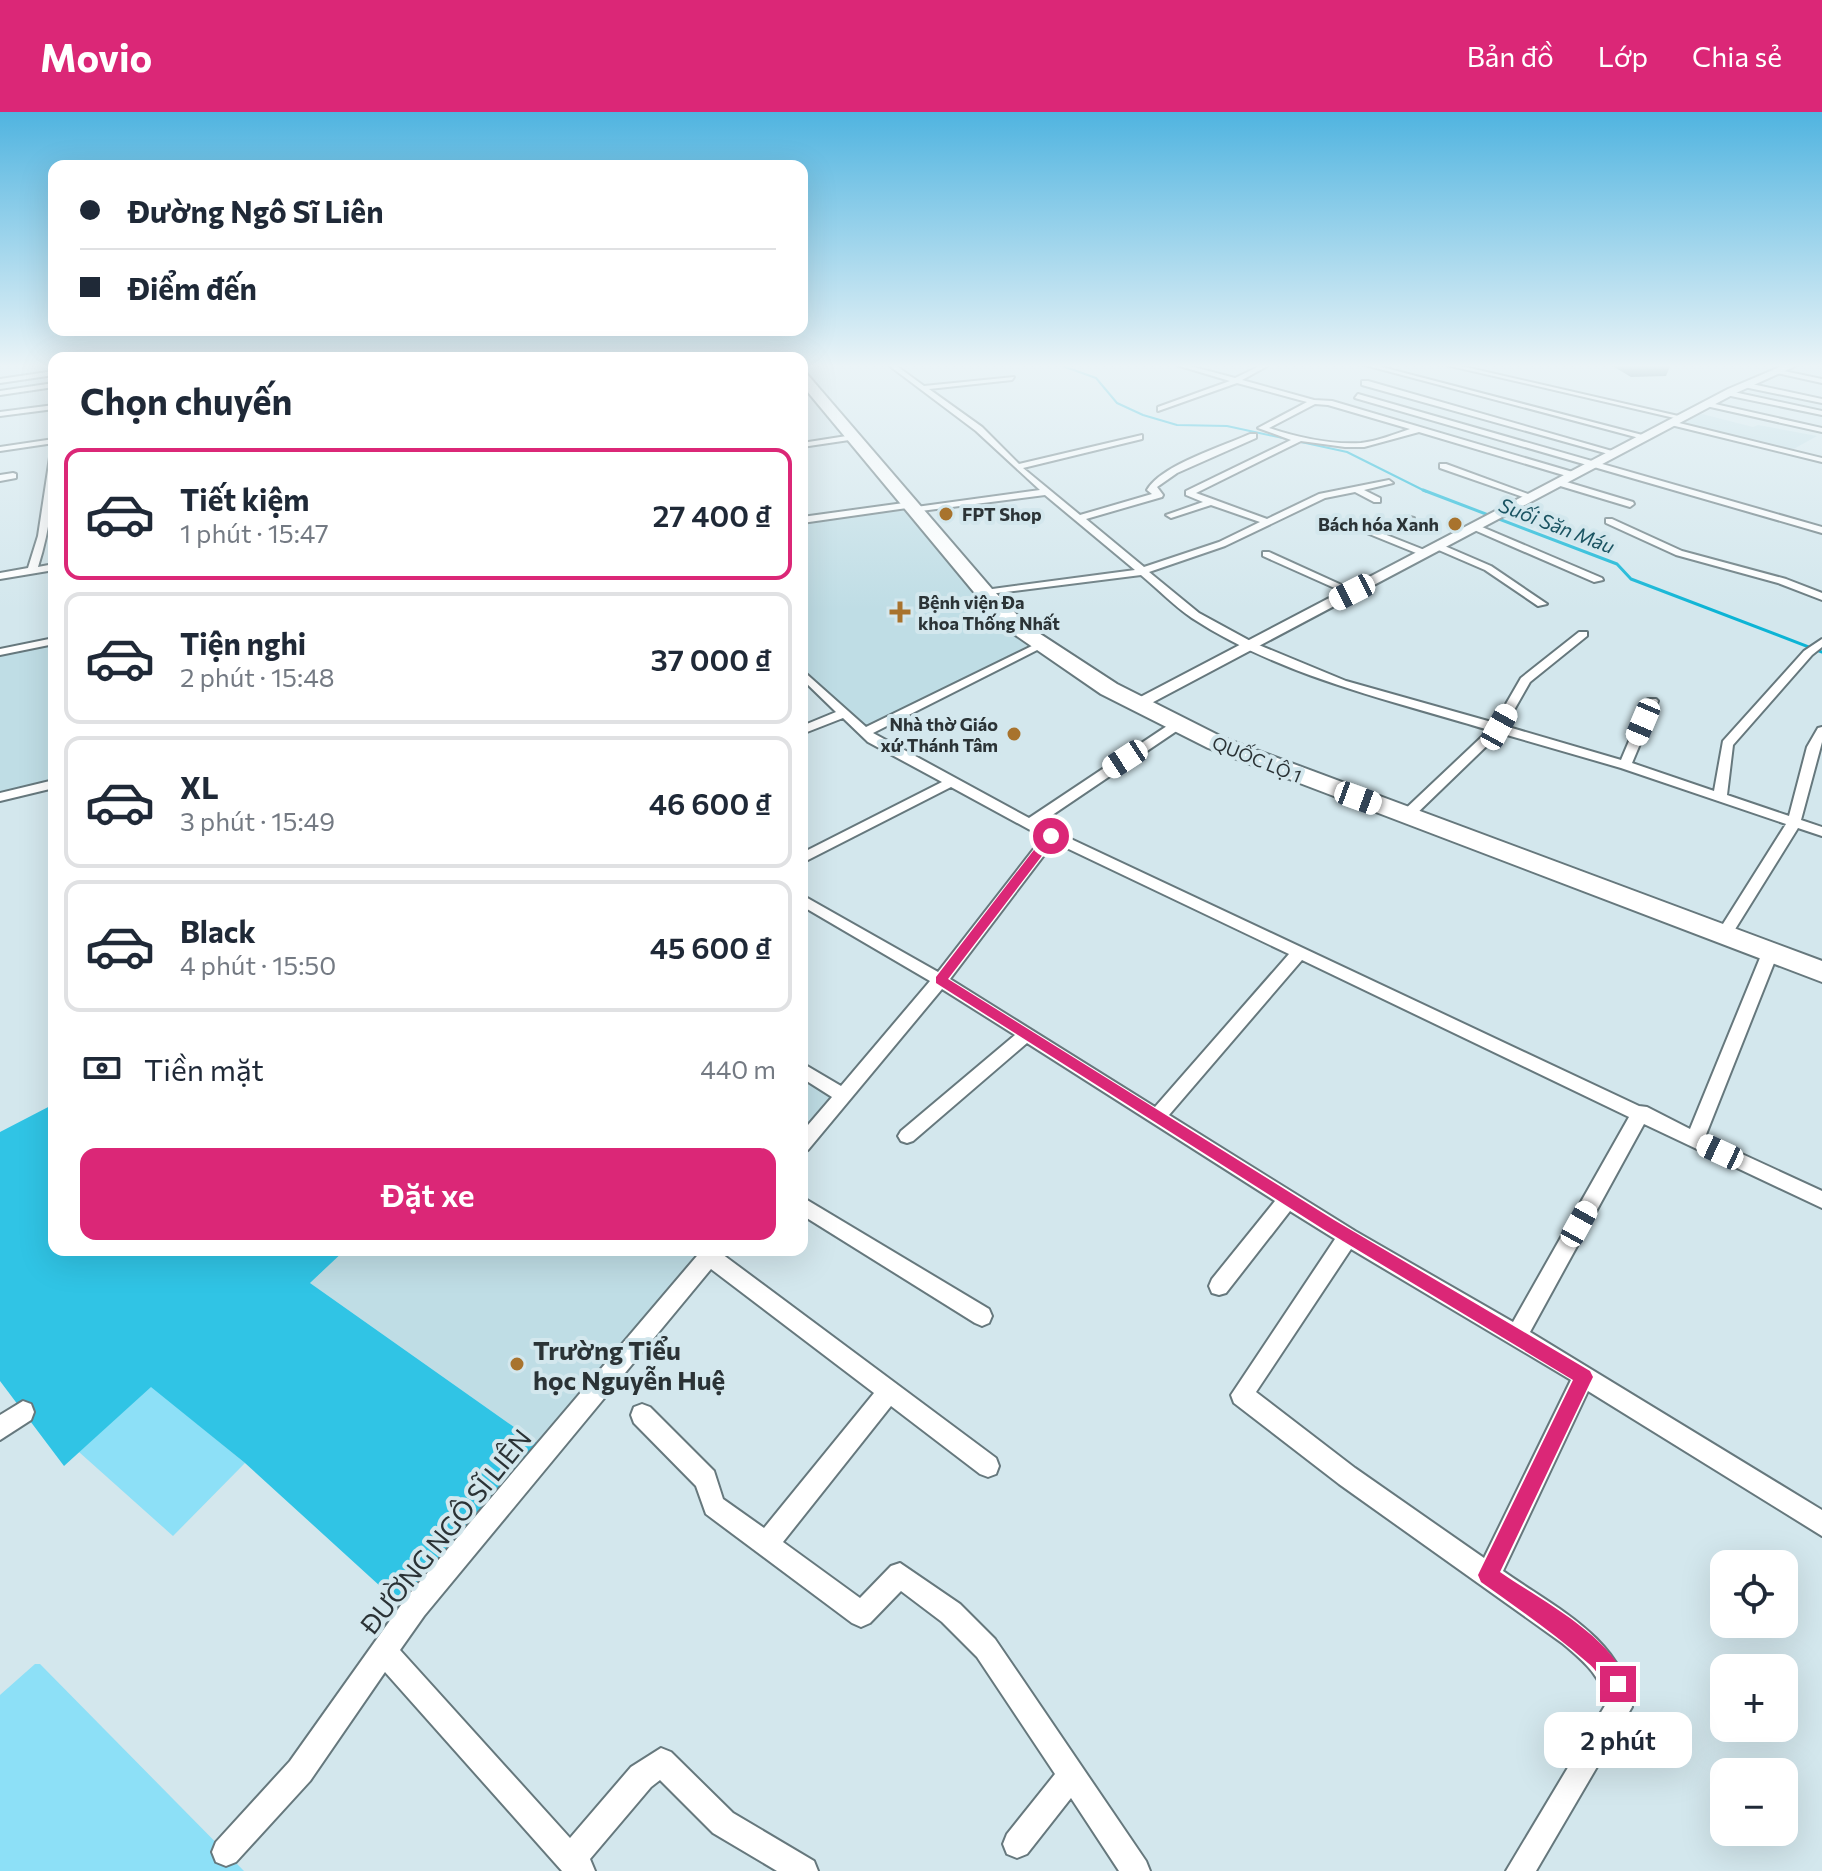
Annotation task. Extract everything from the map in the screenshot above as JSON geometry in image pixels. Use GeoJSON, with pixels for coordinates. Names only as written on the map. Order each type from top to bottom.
{"type":"FeatureCollection","features":[{"type":"Feature","properties":{"kind":"highway","name":"QUỐC LỘ 1"},"geometry":{"type":"LineString","coordinates":[[861,446],[985,593],[1021,630],[1136,704],[1216,743],[1822,972]]}},
{"type":"Feature","properties":{"kind":"main road"},"geometry":{"type":"LineString","coordinates":[[1136,704],[1628,446]]}},
{"type":"Feature","properties":{"kind":"street"},"geometry":{"type":"LineString","coordinates":[[996,446],[1140,572],[1195,615],[1250,645],[1342,683],[1625,765],[1822,832]]}},
{"type":"Feature","properties":{"kind":"street"},"geometry":{"type":"LineString","coordinates":[[1017,467],[1102,446]]}},
{"type":"Feature","properties":{"kind":"street"},"geometry":{"type":"LineString","coordinates":[[1077,519],[1159,495],[1151,490],[1153,486],[1174,471],[1230,446]]}},
{"type":"Feature","properties":{"kind":"street"},"geometry":{"type":"LineString","coordinates":[[1267,522],[1189,493],[1286,446]]}},
{"type":"Feature","properties":{"kind":"street"},"geometry":{"type":"LineString","coordinates":[[1474,446],[1573,475]]}},
{"type":"Feature","properties":{"kind":"street"},"geometry":{"type":"LineString","coordinates":[[1529,446],[1822,530]]}},
{"type":"Feature","properties":{"kind":"street"},"geometry":{"type":"LineString","coordinates":[[1590,446],[1615,453]]}},
{"type":"Feature","properties":{"kind":"street"},"geometry":{"type":"LineString","coordinates":[[1768,446],[1822,460]]}},
{"type":"Feature","properties":{"kind":"street"},"geometry":{"type":"LineString","coordinates":[[1443,466],[1532,497]]}},
{"type":"Feature","properties":{"kind":"street"},"geometry":{"type":"LineString","coordinates":[[0,478],[13,476]]}},
{"type":"Feature","properties":{"kind":"street"},"geometry":{"type":"LineString","coordinates":[[985,593],[1140,572],[1222,544],[1322,496],[1389,483]]}},
{"type":"Feature","properties":{"kind":"street"},"geometry":{"type":"LineString","coordinates":[[1560,483],[1630,504]]}},
{"type":"Feature","properties":{"kind":"street"},"geometry":{"type":"LineString","coordinates":[[1355,489],[1377,500]]}},
{"type":"Feature","properties":{"kind":"street"},"geometry":{"type":"LineString","coordinates":[[808,519],[1046,492]]}},
{"type":"Feature","properties":{"kind":"street"},"geometry":{"type":"LineString","coordinates":[[32,571],[43,536],[48,500]]}},
{"type":"Feature","properties":{"kind":"street"},"geometry":{"type":"LineString","coordinates":[[1171,515],[1211,502]]}},
{"type":"Feature","properties":{"kind":"street"},"geometry":{"type":"LineString","coordinates":[[1371,532],[1409,518]]}},
{"type":"Feature","properties":{"kind":"street"},"geometry":{"type":"LineString","coordinates":[[1609,521],[1679,553],[1782,581],[1822,597]]}},
{"type":"Feature","properties":{"kind":"street"},"geometry":{"type":"LineString","coordinates":[[1357,527],[1488,568],[1542,604]]}},
{"type":"Feature","properties":{"kind":"street"},"geometry":{"type":"LineString","coordinates":[[1475,527],[1598,580]]}},
{"type":"Feature","properties":{"kind":"street"},"geometry":{"type":"LineString","coordinates":[[1266,554],[1352,592]]}},
{"type":"Feature","properties":{"kind":"street"},"geometry":{"type":"LineString","coordinates":[[0,576],[48,568]]}},
{"type":"Feature","properties":{"kind":"street"},"geometry":{"type":"LineString","coordinates":[[1406,816],[1499,727],[1525,680],[1583,634]]}},
{"type":"Feature","properties":{"kind":"street"},"geometry":{"type":"LineString","coordinates":[[0,652],[48,642]]}},
{"type":"Feature","properties":{"kind":"street"},"geometry":{"type":"LineString","coordinates":[[865,732],[1042,645]]}},
{"type":"Feature","properties":{"kind":"street"},"geometry":{"type":"LineString","coordinates":[[1720,798],[1727,744],[1815,647]]}},
{"type":"Feature","properties":{"kind":"street"},"geometry":{"type":"LineString","coordinates":[[808,679],[865,732],[949,783],[1051,836],[1822,1200]]}},
{"type":"Feature","properties":{"kind":"street"},"geometry":{"type":"LineString","coordinates":[[1625,765],[1652,701]]}},
{"type":"Feature","properties":{"kind":"street"},"geometry":{"type":"LineString","coordinates":[[808,728],[844,713]]}},
{"type":"Feature","properties":{"kind":"street"},"geometry":{"type":"LineString","coordinates":[[1029,824],[1177,725]]}},
{"type":"Feature","properties":{"kind":"street"},"geometry":{"type":"LineString","coordinates":[[1724,935],[1794,823],[1813,747],[1822,731]]}},
{"type":"Feature","properties":{"kind":"street"},"geometry":{"type":"LineString","coordinates":[[808,856],[949,783]]}},
{"type":"Feature","properties":{"kind":"street"},"geometry":{"type":"LineString","coordinates":[[0,797],[48,785]]}},
{"type":"Feature","properties":{"kind":"street"},"geometry":{"type":"LineString","coordinates":[[808,1138],[940,980],[1051,836]]}},
{"type":"Feature","properties":{"kind":"street"},"geometry":{"type":"LineString","coordinates":[[808,903],[940,980],[1348,1237],[1517,1335],[1822,1524]]}},
{"type":"Feature","properties":{"kind":"street"},"geometry":{"type":"LineString","coordinates":[[1156,1118],[1300,952]]}},
{"type":"Feature","properties":{"kind":"street"},"geometry":{"type":"LineString","coordinates":[[1695,1140],[1770,953]]}},
{"type":"Feature","properties":{"kind":"street"},"geometry":{"type":"LineString","coordinates":[[907,1136],[1026,1035]]}},
{"type":"Feature","properties":{"kind":"street"},"geometry":{"type":"LineString","coordinates":[[808,1074],[844,1096]]}},
{"type":"Feature","properties":{"kind":"street"},"geometry":{"type":"LineString","coordinates":[[1517,1335],[1641,1112]]}},
{"type":"Feature","properties":{"kind":"street"},"geometry":{"type":"LineString","coordinates":[[1219,1286],[1288,1199]]}},
{"type":"Feature","properties":{"kind":"street"},"geometry":{"type":"LineString","coordinates":[[808,1209],[982,1316]]}},
{"type":"Feature","properties":{"kind":"street"},"geometry":{"type":"LineString","coordinates":[[1348,1237],[1242,1395],[1347,1476],[1571,1634],[1602,1660],[1618,1684],[1619,1707],[1520,1871]]}},
{"type":"Feature","properties":{"kind":"street","name":"ĐƯỜNG NGÔ SĨ LIÊN"},"geometry":{"type":"LineString","coordinates":[[226,1852],[300,1771],[415,1607],[709,1256]]}},
{"type":"Feature","properties":{"kind":"street"},"geometry":{"type":"LineString","coordinates":[[716,1256],[888,1393],[988,1466]]}},
{"type":"Feature","properties":{"kind":"street"},"geometry":{"type":"LineString","coordinates":[[1488,1575],[1584,1377]]}},
{"type":"Feature","properties":{"kind":"street"},"geometry":{"type":"LineString","coordinates":[[767,1543],[888,1393]]}},
{"type":"Feature","properties":{"kind":"street"},"geometry":{"type":"LineString","coordinates":[[0,1429],[23,1412]]}},
{"type":"Feature","properties":{"kind":"street"},"geometry":{"type":"LineString","coordinates":[[642,1415],[706,1479],[714,1506],[861,1614],[900,1575],[938,1603],[986,1648],[1136,1871]]}},
{"type":"Feature","properties":{"kind":"street"},"geometry":{"type":"LineString","coordinates":[[384,1651],[576,1865],[641,1777],[661,1762],[723,1823],[804,1871]]}},
{"type":"Feature","properties":{"kind":"street"},"geometry":{"type":"LineString","coordinates":[[1017,1844],[1072,1775]]}},
{"type":"Feature","properties":{"kind":"shaded area"},"geometry":{"type":"Polygon","coordinates":[[[1771,446],[1799,446],[1790,451],[1771,446]]]}},
{"type":"Feature","properties":{"kind":"shaded area","name":"Bệnh viện Đa khoa Thống Nhất"},"geometry":{"type":"Polygon","coordinates":[[[907,507],[1034,645],[866,728],[808,675],[808,520],[907,507]]]}},
{"type":"Feature","properties":{"kind":"shaded area"},"geometry":{"type":"Polygon","coordinates":[[[48,644],[48,782],[0,794],[0,654],[48,644]]]}},
{"type":"Feature","properties":{"kind":"shaded area"},"geometry":{"type":"Polygon","coordinates":[[[808,1081],[834,1097],[808,1128],[808,1081]]]}},
{"type":"Feature","properties":{"kind":"shaded area"},"geometry":{"type":"Polygon","coordinates":[[[48,1107],[48,1256],[339,1256],[310,1283],[541,1446],[403,1607],[245,1463],[151,1387],[64,1466],[0,1381],[0,1132],[48,1107]]]}},
{"type":"Feature","properties":{"kind":"shaded area","name":"Trường Tiểu học Nguyễn Huệ"},"geometry":{"type":"Polygon","coordinates":[[[339,1256],[700,1256],[541,1446],[310,1283],[339,1256]]]}},
{"type":"Feature","properties":{"kind":"shaded area"},"geometry":{"type":"Polygon","coordinates":[[[151,1386],[245,1463],[173,1536],[79,1452],[151,1386]]]}},
{"type":"Feature","properties":{"kind":"shaded area"},"geometry":{"type":"Polygon","coordinates":[[[35,1664],[40,1664],[244,1871],[0,1871],[0,1695],[35,1664]]]}},
{"type":"Feature","properties":{"kind":"waterway","name":"Suối Săn Máu"},"geometry":{"type":"LineString","coordinates":[[1320,446],[1347,452],[1423,490]]}},
{"type":"Feature","properties":{"kind":"waterway","name":"Suối Săn Máu"},"geometry":{"type":"LineString","coordinates":[[1423,490],[1617,564],[1631,579],[1822,652]]}},
{"type":"Feature","properties":{"kind":"waterway","name":"Suối Săn Máu"},"geometry":{"type":"LineString","coordinates":[[1423,490],[1427,492]]}},
{"type":"Feature","properties":{"kind":"place","name":"FPT Shop"},"geometry":{"type":"Point","coordinates":[946,514]}},
{"type":"Feature","properties":{"kind":"place","name":"Bách hóa Xanh"},"geometry":{"type":"Point","coordinates":[1455,524]}},
{"type":"Feature","properties":{"kind":"place","name":"Bệnh viện Đa khoa Thống Nhất"},"geometry":{"type":"Point","coordinates":[900,612]}},
{"type":"Feature","properties":{"kind":"place","name":"Nhà thờ Giáo xứ Thánh Tâm"},"geometry":{"type":"Point","coordinates":[1014,734]}},
{"type":"Feature","properties":{"kind":"place","name":"Trường Tiểu học Nguyễn Huệ"},"geometry":{"type":"Point","coordinates":[517,1364]}},
{"type":"Feature","properties":{"kind":"route"},"geometry":{"type":"LineString","coordinates":[[1051,836],[940,980],[1156,1118],[1584,1377],[1488,1575],[1571,1634],[1602,1660],[1618,1684]]}}]}
